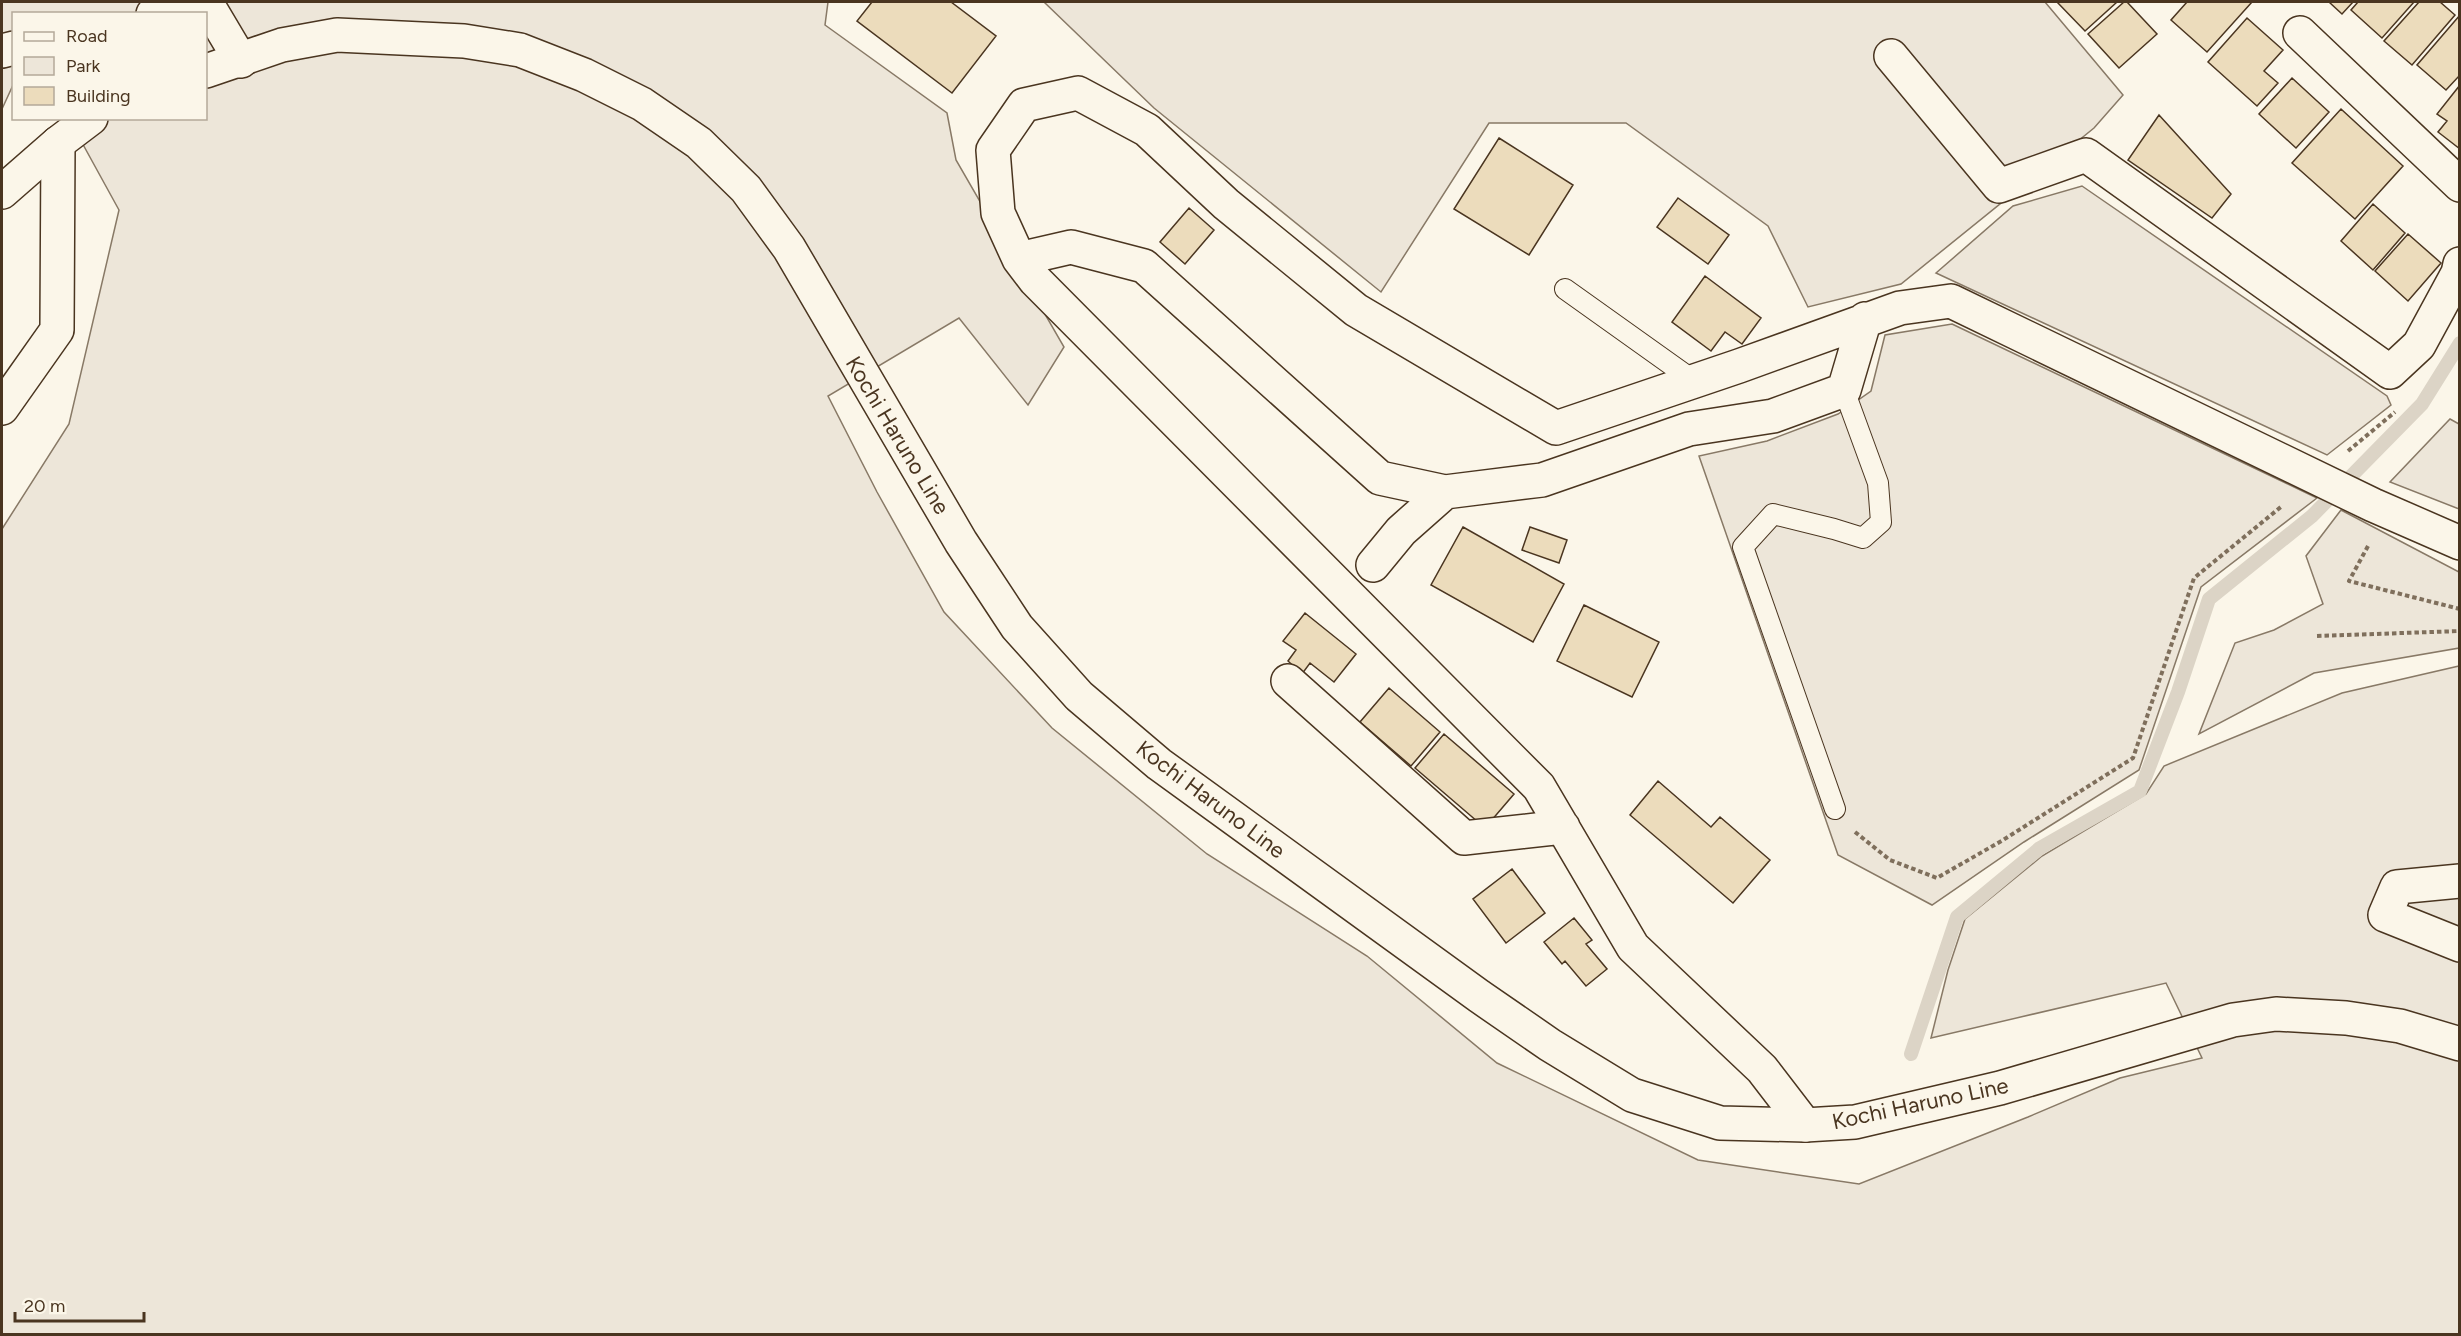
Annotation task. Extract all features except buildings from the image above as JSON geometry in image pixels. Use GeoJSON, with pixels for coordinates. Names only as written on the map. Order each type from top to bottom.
{"type":"FeatureCollection","features":[{"type":"Feature","properties":{"kind":"street"},"geometry":{"type":"LineString","coordinates":[[161,12],[201,2]]}},
{"type":"Feature","properties":{"kind":"street"},"geometry":{"type":"LineString","coordinates":[[206,2],[241,61]]}},
{"type":"Feature","properties":{"kind":"street"},"geometry":{"type":"LineString","coordinates":[[2300,33],[2460,185]]}},
{"type":"Feature","properties":{"kind":"street","name":"Kochi Haruno Line"},"geometry":{"type":"LineString","coordinates":[[207,71],[241,61],[282,45],[337,35],[464,41],[520,50],[584,75],[632,100],[699,143],[746,189],[789,248],[961,542],[1017,627],[1079,696],[1160,764],[1479,996],[1550,1045],[1632,1095],[1720,1123],[1805,1125],[1855,1122],[2000,1088],[2233,1020],[2276,1014],[2346,1018],[2400,1026],[2460,1044]]}},
{"type":"Feature","properties":{"kind":"street"},"geometry":{"type":"LineString","coordinates":[[1892,56],[1999,186],[2086,155],[2390,372],[2419,345],[2458,273],[2460,264]]}},
{"type":"Feature","properties":{"kind":"street"},"geometry":{"type":"LineString","coordinates":[[1805,1125],[1762,1069],[1633,947],[1539,787],[1035,280],[1019,259],[998,213],[993,150],[1024,105],[1078,93],[1147,130],[1226,204],[1356,310],[1556,428],[1865,319],[1900,308],[1951,301],[2387,511],[2460,543]]}},
{"type":"Feature","properties":{"kind":"street"},"geometry":{"type":"LineString","coordinates":[[2,192],[88,120]]}},
{"type":"Feature","properties":{"kind":"street"},"geometry":{"type":"LineString","coordinates":[[2,408],[57,330],[58,143]]}},
{"type":"Feature","properties":{"kind":"street"},"geometry":{"type":"LineString","coordinates":[[1019,259],[1071,247],[1144,266],[1380,478],[1445,492],[1542,480],[1689,429],[1773,416],[1844,390],[1865,319]]}},
{"type":"Feature","properties":{"kind":"street"},"geometry":{"type":"LineString","coordinates":[[1373,566],[1401,531],[1445,492]]}},
{"type":"Feature","properties":{"kind":"street"},"geometry":{"type":"LineString","coordinates":[[1288,681],[1464,838],[1563,827]]}},
{"type":"Feature","properties":{"kind":"street"},"geometry":{"type":"LineString","coordinates":[[2460,881],[2397,887],[2385,915],[2460,945]]}},
{"type":"Feature","properties":{"kind":"lane"},"geometry":{"type":"LineString","coordinates":[[1565,289],[1694,381]]}},
{"type":"Feature","properties":{"kind":"lane"},"geometry":{"type":"LineString","coordinates":[[1835,809],[1743,547],[1773,514],[1863,538],[1881,522],[1878,483],[1844,390]]}},
{"type":"Feature","properties":{"kind":"path"},"geometry":{"type":"LineString","coordinates":[[2342,457],[2406,404],[2390,372]]}},
{"type":"Feature","properties":{"kind":"path"},"geometry":{"type":"LineString","coordinates":[[1835,809],[1858,835],[1890,860],[1937,878],[2133,758],[2194,578],[2286,502]]}},
{"type":"Feature","properties":{"kind":"path"},"geometry":{"type":"LineString","coordinates":[[2387,511],[2349,580],[2460,609]]}},
{"type":"Feature","properties":{"kind":"path"},"geometry":{"type":"LineString","coordinates":[[2317,636],[2460,631]]}},
{"type":"Feature","properties":{"kind":"green space"},"geometry":{"type":"Polygon","coordinates":[[[2,2],[828,2],[825,25],[947,113],[956,160],[1064,347],[1028,405],[959,318],[828,396],[877,492],[944,612],[1052,728],[1207,854],[1367,956],[1497,1063],[1698,1160],[1859,1184],[2120,1078],[2202,1058],[2166,983],[1931,1038],[1948,970],[1965,919],[2042,856],[2146,794],[2164,766],[2342,693],[2459,666],[2459,1334],[2,1334],[2,529],[69,424],[119,210],[70,120],[207,120],[207,12],[12,12],[12,87],[2,109],[2,2]]]}},
{"type":"Feature","properties":{"kind":"green space"},"geometry":{"type":"Polygon","coordinates":[[[1044,2],[2045,2],[2123,95],[2094,128],[1901,284],[1808,307],[1768,226],[1626,123],[1489,123],[1381,292],[1154,108],[1044,2]]]}},
{"type":"Feature","properties":{"kind":"green space"},"geometry":{"type":"Polygon","coordinates":[[[2082,186],[2387,396],[2391,405],[2327,455],[1936,273],[2013,206],[2082,186]]]}},
{"type":"Feature","properties":{"kind":"green space"},"geometry":{"type":"Polygon","coordinates":[[[1952,324],[2317,498],[2201,587],[2139,770],[2024,842],[1932,905],[1838,855],[1699,456],[1767,441],[1838,414],[1871,391],[1885,335],[1952,324]]]}},
{"type":"Feature","properties":{"kind":"green space"},"geometry":{"type":"Polygon","coordinates":[[[2450,419],[2459,424],[2459,509],[2390,482],[2450,419]]]}},
{"type":"Feature","properties":{"kind":"green space"},"geometry":{"type":"Polygon","coordinates":[[[2341,510],[2459,572],[2459,648],[2314,673],[2199,734],[2235,643],[2274,630],[2323,604],[2306,556],[2341,510]]]}},
{"type":"Feature","properties":{"kind":"waterway"},"geometry":{"type":"LineString","coordinates":[[1911,1054],[1957,917],[2040,848],[2140,791],[2178,692],[2209,599],[2312,516],[2422,404],[2460,343]]}}]}
